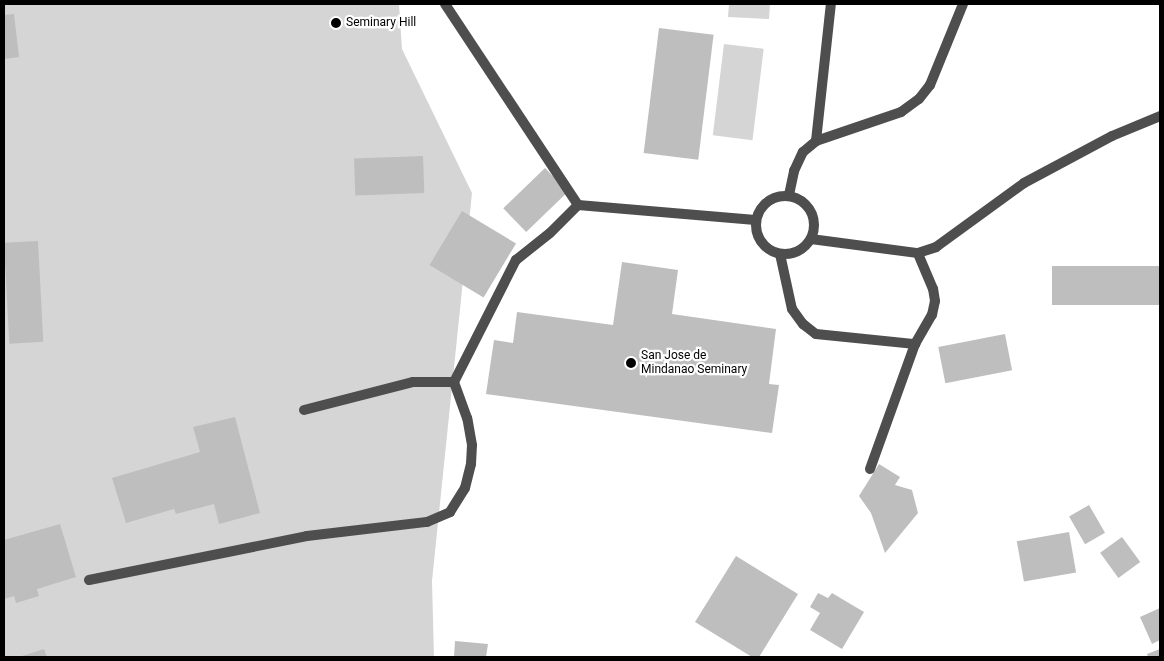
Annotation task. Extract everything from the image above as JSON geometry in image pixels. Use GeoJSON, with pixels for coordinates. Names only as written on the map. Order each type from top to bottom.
{"type":"FeatureCollection","features":[{"type":"Feature","properties":{"kind":"street"},"geometry":{"type":"LineString","coordinates":[[445,4],[578,205]]}},
{"type":"Feature","properties":{"kind":"street"},"geometry":{"type":"LineString","coordinates":[[816,141],[831,4]]}},
{"type":"Feature","properties":{"kind":"street"},"geometry":{"type":"LineString","coordinates":[[789,196],[794,171],[803,152],[816,141],[902,112],[919,99],[930,85],[963,4]]}},
{"type":"Feature","properties":{"kind":"street"},"geometry":{"type":"LineString","coordinates":[[811,239],[918,253],[936,247],[1024,183],[1112,136],[1160,116]]}},
{"type":"Feature","properties":{"kind":"street"},"geometry":{"type":"LineString","coordinates":[[778,196],[789,196],[800,199],[809,207],[814,218],[814,229],[811,239],[798,251],[780,254],[770,250],[761,243],[756,232],[755,220],[759,210],[767,201],[778,196]]}},
{"type":"Feature","properties":{"kind":"street"},"geometry":{"type":"LineString","coordinates":[[89,580],[307,536],[428,522],[450,512],[465,488],[471,464],[472,446],[468,418],[454,382],[516,260],[550,233],[578,205],[755,220]]}},
{"type":"Feature","properties":{"kind":"street"},"geometry":{"type":"LineString","coordinates":[[870,469],[915,344],[932,315],[935,300],[929,275],[918,253]]}},
{"type":"Feature","properties":{"kind":"street"},"geometry":{"type":"LineString","coordinates":[[780,254],[792,309],[803,324],[816,334],[915,344]]}},
{"type":"Feature","properties":{"kind":"street"},"geometry":{"type":"LineString","coordinates":[[304,410],[414,382],[454,382]]}},
{"type":"Feature","properties":{"kind":"shaded area"},"geometry":{"type":"Polygon","coordinates":[[[4,4],[399,4],[402,49],[472,193],[432,581],[434,657],[4,657],[4,4]]]}},
{"type":"Feature","properties":{"kind":"shaded area"},"geometry":{"type":"Polygon","coordinates":[[[729,4],[770,4],[769,19],[728,17],[729,4]]]}},
{"type":"Feature","properties":{"kind":"shaded area"},"geometry":{"type":"Polygon","coordinates":[[[724,44],[764,49],[752,140],[713,135],[724,44]]]}},
{"type":"Feature","properties":{"kind":"building"},"geometry":{"type":"Polygon","coordinates":[[[14,14],[19,57],[4,59],[4,15],[14,14]]]}},
{"type":"Feature","properties":{"kind":"building"},"geometry":{"type":"Polygon","coordinates":[[[659,28],[714,35],[698,160],[644,153],[659,28]]]}},
{"type":"Feature","properties":{"kind":"building"},"geometry":{"type":"Polygon","coordinates":[[[423,156],[424,193],[355,195],[354,158],[423,156]]]}},
{"type":"Feature","properties":{"kind":"building"},"geometry":{"type":"Polygon","coordinates":[[[545,168],[568,192],[526,232],[503,208],[545,168]]]}},
{"type":"Feature","properties":{"kind":"building"},"geometry":{"type":"Polygon","coordinates":[[[462,211],[516,243],[484,297],[430,265],[462,211]]]}},
{"type":"Feature","properties":{"kind":"building"},"geometry":{"type":"Polygon","coordinates":[[[38,241],[43,342],[9,344],[4,243],[38,241]]]}},
{"type":"Feature","properties":{"kind":"building","name":"San Jose de Mindanao Seminary"},"geometry":{"type":"Polygon","coordinates":[[[622,262],[678,270],[672,314],[776,329],[769,384],[779,385],[772,433],[486,394],[494,340],[513,343],[517,312],[613,325],[622,262]]]}},
{"type":"Feature","properties":{"kind":"building"},"geometry":{"type":"Polygon","coordinates":[[[1052,266],[1160,266],[1160,305],[1052,305],[1052,266]]]}},
{"type":"Feature","properties":{"kind":"building"},"geometry":{"type":"Polygon","coordinates":[[[1005,334],[1012,370],[945,383],[938,347],[1005,334]]]}},
{"type":"Feature","properties":{"kind":"building"},"geometry":{"type":"Polygon","coordinates":[[[235,417],[260,513],[219,524],[214,504],[176,514],[174,509],[126,523],[112,478],[200,452],[193,427],[235,417]]]}},
{"type":"Feature","properties":{"kind":"building"},"geometry":{"type":"Polygon","coordinates":[[[879,464],[900,477],[895,485],[912,490],[918,513],[885,553],[871,513],[859,496],[879,464]]]}},
{"type":"Feature","properties":{"kind":"building"},"geometry":{"type":"Polygon","coordinates":[[[1089,505],[1105,533],[1085,544],[1069,516],[1089,505]]]}},
{"type":"Feature","properties":{"kind":"building"},"geometry":{"type":"Polygon","coordinates":[[[60,524],[76,577],[37,589],[39,596],[16,603],[14,596],[4,599],[4,540],[60,524]]]}},
{"type":"Feature","properties":{"kind":"building"},"geometry":{"type":"Polygon","coordinates":[[[1069,532],[1076,572],[1024,582],[1017,541],[1069,532]]]}},
{"type":"Feature","properties":{"kind":"building"},"geometry":{"type":"Polygon","coordinates":[[[1122,537],[1140,562],[1118,578],[1100,553],[1122,537]]]}},
{"type":"Feature","properties":{"kind":"building"},"geometry":{"type":"Polygon","coordinates":[[[736,556],[798,594],[759,657],[752,657],[695,622],[736,556]]]}},
{"type":"Feature","properties":{"kind":"building"},"geometry":{"type":"Polygon","coordinates":[[[818,593],[828,598],[832,593],[864,612],[842,649],[810,630],[820,613],[810,607],[818,593]]]}},
{"type":"Feature","properties":{"kind":"building"},"geometry":{"type":"Polygon","coordinates":[[[1160,608],[1160,640],[1152,644],[1140,617],[1160,608]]]}},
{"type":"Feature","properties":{"kind":"building"},"geometry":{"type":"Polygon","coordinates":[[[455,641],[488,644],[486,657],[454,657],[455,641]]]}},
{"type":"Feature","properties":{"kind":"building"},"geometry":{"type":"Polygon","coordinates":[[[44,649],[47,657],[19,657],[44,649]]]}},
{"type":"Feature","properties":{"kind":"building"},"geometry":{"type":"Polygon","coordinates":[[[1160,649],[1160,657],[1148,657],[1147,654],[1160,649]]]}},
{"type":"Feature","properties":{"kind":"place","name":"Seminary Hill"},"geometry":{"type":"Point","coordinates":[336,23]}},
{"type":"Feature","properties":{"kind":"place","name":"San Jose de Mindanao Seminary"},"geometry":{"type":"Point","coordinates":[631,363]}}]}
